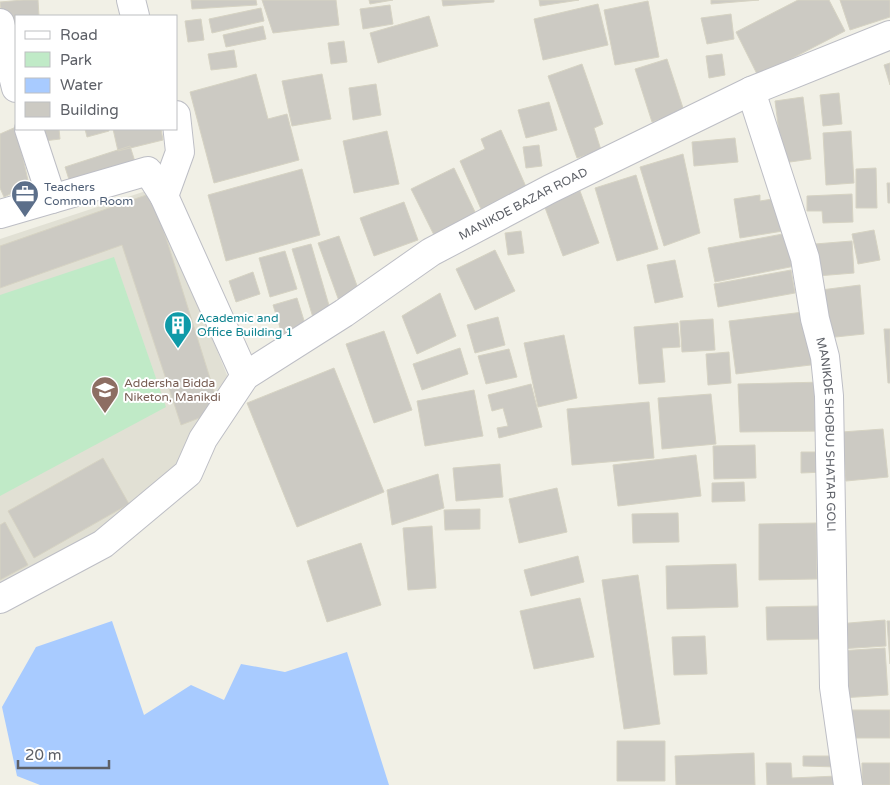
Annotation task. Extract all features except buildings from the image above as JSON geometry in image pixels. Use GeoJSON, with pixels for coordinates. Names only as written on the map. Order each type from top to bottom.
{"type":"FeatureCollection","features":[{"type":"Feature","properties":{"kind":"street"},"geometry":{"type":"LineString","coordinates":[[131,0],[135,15]]}},
{"type":"Feature","properties":{"kind":"street"},"geometry":{"type":"LineString","coordinates":[[0,23],[15,84]]}},
{"type":"Feature","properties":{"kind":"street","name":"MANIKDE BAZAR ROAD"},"geometry":{"type":"LineString","coordinates":[[8,595],[103,544],[188,473],[202,439],[245,376],[344,313],[431,252],[550,189],[751,91],[890,35]]}},
{"type":"Feature","properties":{"kind":"street","name":"MANIKDE SHOBUJ SHATAR GOLI"},"geometry":{"type":"LineString","coordinates":[[751,91],[805,258],[815,319],[825,357],[829,396],[834,687],[848,785]]}},
{"type":"Feature","properties":{"kind":"street"},"geometry":{"type":"LineString","coordinates":[[29,130],[52,199]]}},
{"type":"Feature","properties":{"kind":"street"},"geometry":{"type":"LineString","coordinates":[[164,196],[180,152],[178,130]]}},
{"type":"Feature","properties":{"kind":"street"},"geometry":{"type":"LineString","coordinates":[[0,214],[85,191],[148,171],[164,196],[245,376]]}},
{"type":"Feature","properties":{"kind":"shaded area","name":"Addersha Bidda Niketon, Manikdi"},"geometry":{"type":"Polygon","coordinates":[[[152,189],[229,380],[175,476],[103,533],[0,591],[0,239],[152,189]]]}},
{"type":"Feature","properties":{"kind":"green space"},"geometry":{"type":"Polygon","coordinates":[[[114,257],[166,407],[0,496],[0,295],[114,257]]]}},
{"type":"Feature","properties":{"kind":"water"},"geometry":{"type":"Polygon","coordinates":[[[112,621],[144,715],[191,685],[224,700],[241,664],[285,672],[347,652],[389,785],[40,785],[17,776],[2,707],[36,647],[112,621]]]}},
{"type":"Feature","properties":{"kind":"place","name":"Teachers Common Room"},"geometry":{"type":"Point","coordinates":[25,218]}},
{"type":"Feature","properties":{"kind":"place","name":"Academic and Office Building 1"},"geometry":{"type":"Point","coordinates":[178,349]}},
{"type":"Feature","properties":{"kind":"place","name":"Addersha Bidda Niketon, Manikdi"},"geometry":{"type":"Point","coordinates":[105,414]}}]}
